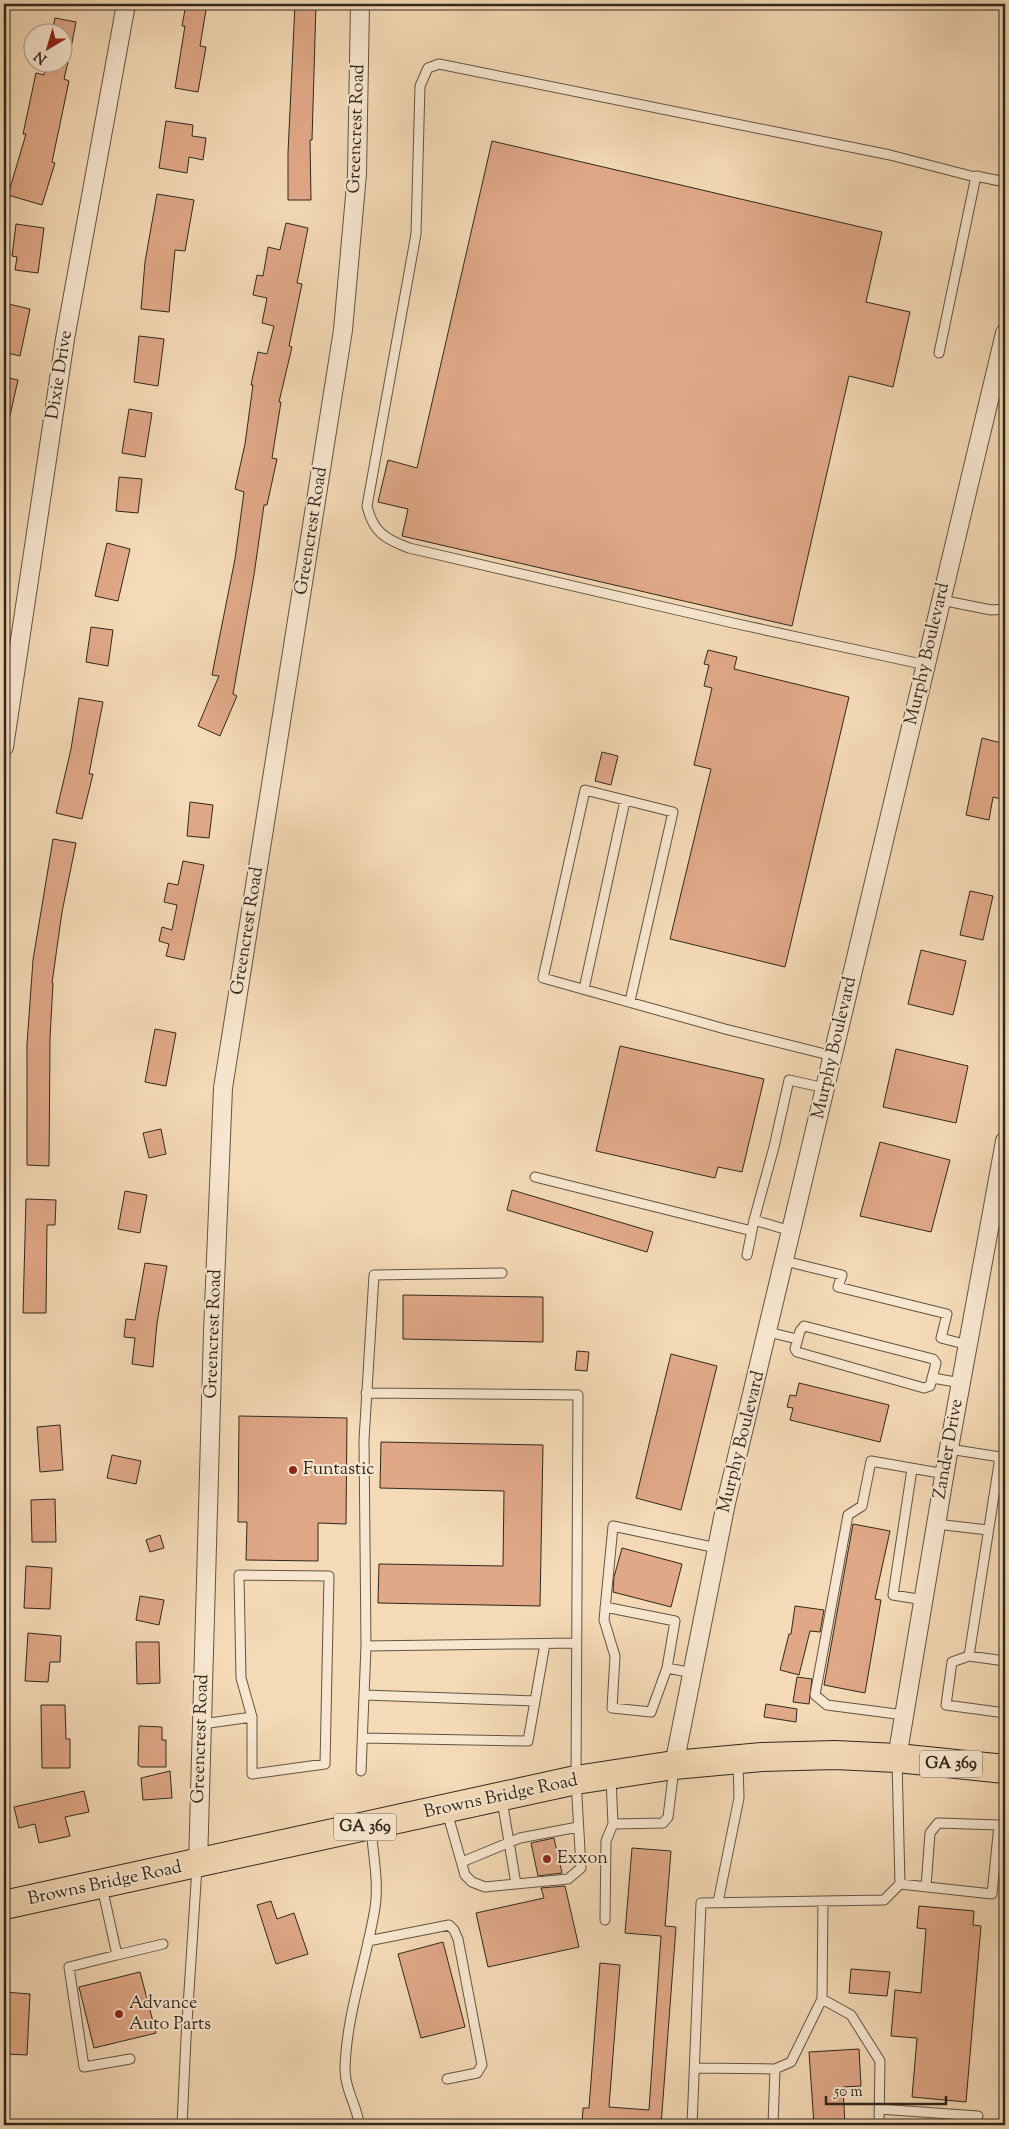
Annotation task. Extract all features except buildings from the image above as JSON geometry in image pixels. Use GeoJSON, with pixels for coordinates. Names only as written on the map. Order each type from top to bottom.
{"type":"FeatureCollection","features":[{"type":"Feature","properties":{"kind":"main road","name":"Browns Bridge Road"},"geometry":{"type":"LineString","coordinates":[[4,1905],[576,1780],[674,1765],[835,1755],[897,1758],[1005,1769]]}},
{"type":"Feature","properties":{"kind":"street","name":"Dixie Drive"},"geometry":{"type":"LineString","coordinates":[[4,747],[66,340],[126,4]]}},
{"type":"Feature","properties":{"kind":"street","name":"Greencrest Road"},"geometry":{"type":"LineString","coordinates":[[198,1864],[213,1342],[223,1088],[344,330],[357,174],[360,4]]}},
{"type":"Feature","properties":{"kind":"street","name":"Murphy Boulevard"},"geometry":{"type":"LineString","coordinates":[[674,1765],[726,1503],[1005,333]]}},
{"type":"Feature","properties":{"kind":"street","name":"Zander Drive"},"geometry":{"type":"LineString","coordinates":[[897,1758],[949,1448],[1003,1169],[1005,1141]]}},
{"type":"Feature","properties":{"kind":"lane"},"geometry":{"type":"LineString","coordinates":[[926,664],[733,623],[409,548],[392,542],[377,531],[370,522],[367,506],[416,234],[420,86],[428,68],[438,64],[890,155],[975,177],[1005,182]]}},
{"type":"Feature","properties":{"kind":"lane"},"geometry":{"type":"LineString","coordinates":[[938,353],[975,177]]}},
{"type":"Feature","properties":{"kind":"lane"},"geometry":{"type":"LineString","coordinates":[[941,600],[991,610],[1005,609]]}},
{"type":"Feature","properties":{"kind":"lane"},"geometry":{"type":"LineString","coordinates":[[630,1001],[673,812],[586,790],[543,978],[725,1029],[833,1056]]}},
{"type":"Feature","properties":{"kind":"lane"},"geometry":{"type":"LineString","coordinates":[[584,989],[625,801]]}},
{"type":"Feature","properties":{"kind":"lane"},"geometry":{"type":"LineString","coordinates":[[747,1255],[789,1080],[825,1088]]}},
{"type":"Feature","properties":{"kind":"lane"},"geometry":{"type":"LineString","coordinates":[[535,1177],[752,1231]]}},
{"type":"Feature","properties":{"kind":"lane"},"geometry":{"type":"LineString","coordinates":[[754,1220],[791,1231]]}},
{"type":"Feature","properties":{"kind":"lane"},"geometry":{"type":"LineString","coordinates":[[785,1261],[842,1275],[838,1287],[947,1314],[941,1338],[968,1344]]}},
{"type":"Feature","properties":{"kind":"lane"},"geometry":{"type":"LineString","coordinates":[[361,1771],[366,1646],[364,1440],[374,1275],[502,1273]]}},
{"type":"Feature","properties":{"kind":"lane"},"geometry":{"type":"LineString","coordinates":[[804,1326],[926,1356],[936,1361],[933,1378],[930,1386],[924,1388],[796,1352],[797,1339],[804,1326]]}},
{"type":"Feature","properties":{"kind":"lane"},"geometry":{"type":"LineString","coordinates":[[768,1332],[797,1339]]}},
{"type":"Feature","properties":{"kind":"lane"},"geometry":{"type":"LineString","coordinates":[[933,1378],[961,1383]]}},
{"type":"Feature","properties":{"kind":"lane"},"geometry":{"type":"LineString","coordinates":[[366,1393],[578,1395],[576,1780],[581,1868],[568,1878],[485,1887],[472,1882],[466,1875],[447,1809]]}},
{"type":"Feature","properties":{"kind":"lane"},"geometry":{"type":"LineString","coordinates":[[949,1448],[1002,1457],[988,1530],[969,1656]]}},
{"type":"Feature","properties":{"kind":"lane"},"geometry":{"type":"LineString","coordinates":[[904,1715],[827,1705],[815,1695],[848,1515],[862,1506],[871,1462],[945,1474]]}},
{"type":"Feature","properties":{"kind":"lane"},"geometry":{"type":"LineString","coordinates":[[912,1469],[893,1595],[924,1600]]}},
{"type":"Feature","properties":{"kind":"lane"},"geometry":{"type":"LineString","coordinates":[[936,1524],[988,1530]]}},
{"type":"Feature","properties":{"kind":"lane"},"geometry":{"type":"LineString","coordinates":[[605,1607],[675,1621],[667,1668],[651,1712],[612,1708],[615,1656],[604,1620],[605,1607],[612,1526],[717,1548]]}},
{"type":"Feature","properties":{"kind":"lane"},"geometry":{"type":"LineString","coordinates":[[239,1575],[329,1576],[325,1764],[252,1774],[252,1717],[241,1678],[239,1575]]}},
{"type":"Feature","properties":{"kind":"lane"},"geometry":{"type":"LineString","coordinates":[[366,1646],[576,1643]]}},
{"type":"Feature","properties":{"kind":"lane"},"geometry":{"type":"LineString","coordinates":[[362,1738],[528,1741],[545,1644]]}},
{"type":"Feature","properties":{"kind":"lane"},"geometry":{"type":"LineString","coordinates":[[1005,1661],[969,1656],[952,1662],[946,1705],[1005,1713]]}},
{"type":"Feature","properties":{"kind":"lane"},"geometry":{"type":"LineString","coordinates":[[667,1668],[693,1673]]}},
{"type":"Feature","properties":{"kind":"lane"},"geometry":{"type":"LineString","coordinates":[[364,1695],[535,1701]]}},
{"type":"Feature","properties":{"kind":"lane"},"geometry":{"type":"LineString","coordinates":[[202,1724],[252,1717]]}},
{"type":"Feature","properties":{"kind":"lane"},"geometry":{"type":"LineString","coordinates":[[692,2125],[701,1903],[884,1900],[900,1884],[897,1758]]}},
{"type":"Feature","properties":{"kind":"lane"},"geometry":{"type":"LineString","coordinates":[[718,1902],[739,1798],[738,1760]]}},
{"type":"Feature","properties":{"kind":"lane"},"geometry":{"type":"LineString","coordinates":[[613,1824],[663,1823],[668,1817],[674,1765]]}},
{"type":"Feature","properties":{"kind":"lane"},"geometry":{"type":"LineString","coordinates":[[606,1920],[606,1841],[613,1824],[610,1774]]}},
{"type":"Feature","properties":{"kind":"lane"},"geometry":{"type":"LineString","coordinates":[[501,1797],[516,1884]]}},
{"type":"Feature","properties":{"kind":"lane"},"geometry":{"type":"LineString","coordinates":[[900,1884],[926,1887],[992,1894],[998,1825],[938,1822],[930,1833],[926,1887]]}},
{"type":"Feature","properties":{"kind":"lane"},"geometry":{"type":"LineString","coordinates":[[359,2125],[348,2092],[345,2071],[352,2009],[375,1907],[376,1874],[370,1826]]}},
{"type":"Feature","properties":{"kind":"lane"},"geometry":{"type":"LineString","coordinates":[[462,1862],[520,1838],[578,1827]]}},
{"type":"Feature","properties":{"kind":"lane"},"geometry":{"type":"LineString","coordinates":[[182,2125],[198,1864]]}},
{"type":"Feature","properties":{"kind":"lane"},"geometry":{"type":"LineString","coordinates":[[102,1884],[117,1955]]}},
{"type":"Feature","properties":{"kind":"lane"},"geometry":{"type":"LineString","coordinates":[[694,2068],[775,2069],[791,2062],[822,1999],[822,1901]]}},
{"type":"Feature","properties":{"kind":"lane"},"geometry":{"type":"LineString","coordinates":[[368,1941],[449,1925],[454,1930],[458,1939],[482,2065],[477,2073],[448,2079]]}},
{"type":"Feature","properties":{"kind":"lane"},"geometry":{"type":"LineString","coordinates":[[130,2059],[84,2067],[69,1967],[163,1944]]}},
{"type":"Feature","properties":{"kind":"lane"},"geometry":{"type":"LineString","coordinates":[[822,1999],[851,2015],[880,2061],[879,2125]]}},
{"type":"Feature","properties":{"kind":"lane"},"geometry":{"type":"LineString","coordinates":[[773,2125],[775,2069]]}},
{"type":"Feature","properties":{"kind":"lane"},"geometry":{"type":"LineString","coordinates":[[879,2109],[978,2116]]}},
{"type":"Feature","properties":{"kind":"place","name":"Funtastic"},"geometry":{"type":"Point","coordinates":[293,1470]}},
{"type":"Feature","properties":{"kind":"place","name":"Exxon"},"geometry":{"type":"Point","coordinates":[547,1859]}},
{"type":"Feature","properties":{"kind":"place","name":"Advance Auto Parts"},"geometry":{"type":"Point","coordinates":[119,2014]}}]}
